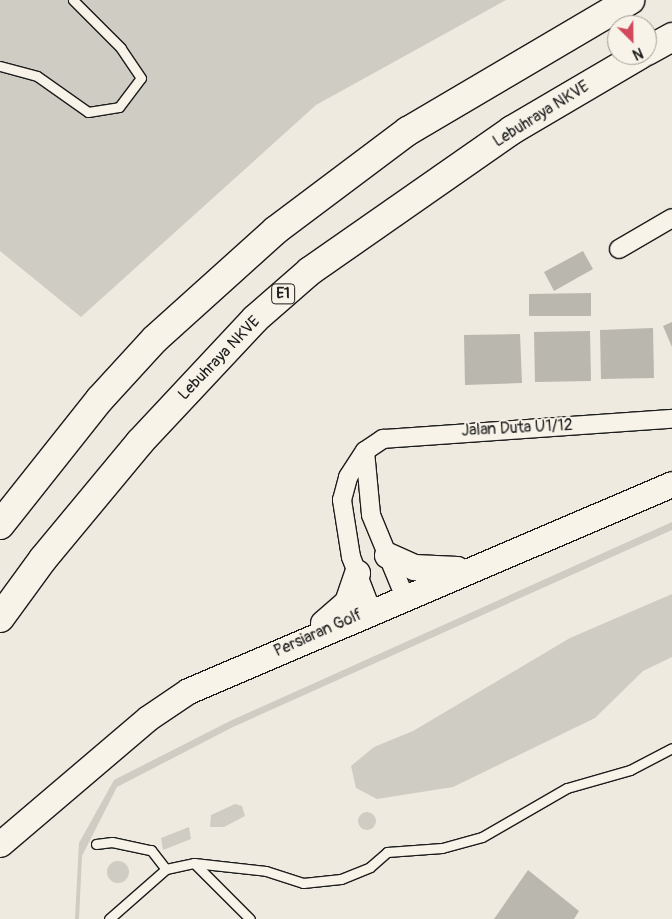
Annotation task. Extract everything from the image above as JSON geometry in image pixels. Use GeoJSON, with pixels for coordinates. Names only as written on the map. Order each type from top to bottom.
{"type":"FeatureCollection","features":[{"type":"Feature","properties":{"kind":"highway"},"geometry":{"type":"LineString","coordinates":[[0,525],[100,399],[155,339],[276,230],[408,131],[630,0]]}},
{"type":"Feature","properties":{"kind":"highway"},"geometry":{"type":"LineString","coordinates":[[657,45],[672,37]]}},
{"type":"Feature","properties":{"kind":"highway","name":"Lebuhraya NKVE"},"geometry":{"type":"LineString","coordinates":[[0,618],[140,442],[262,313],[310,272],[512,130],[623,65]]}},
{"type":"Feature","properties":{"kind":"street"},"geometry":{"type":"LineString","coordinates":[[619,249],[672,218]]}},
{"type":"Feature","properties":{"kind":"street","name":"Jalan Duta U1/12"},"geometry":{"type":"LineString","coordinates":[[366,451],[394,435],[672,419]]}},
{"type":"Feature","properties":{"kind":"street"},"geometry":{"type":"LineString","coordinates":[[366,451],[371,515],[404,595]]}},
{"type":"Feature","properties":{"kind":"street"},"geometry":{"type":"LineString","coordinates":[[366,451],[348,477],[342,500],[342,524],[357,573],[371,609]]}},
{"type":"Feature","properties":{"kind":"street","name":"Persiaran Golf"},"geometry":{"type":"LineString","coordinates":[[0,844],[148,718],[188,691],[371,609],[672,484]]}},
{"type":"Feature","properties":{"kind":"street"},"geometry":{"type":"LineString","coordinates":[[342,524],[371,515]]}},
{"type":"Feature","properties":{"kind":"street"},"geometry":{"type":"LineString","coordinates":[[387,556],[431,570],[471,567]]}},
{"type":"Feature","properties":{"kind":"street"},"geometry":{"type":"LineString","coordinates":[[290,646],[340,611],[357,573]]}},
{"type":"Feature","properties":{"kind":"lane"},"geometry":{"type":"LineString","coordinates":[[0,66],[38,76],[88,112],[119,107],[141,78],[121,48],[73,0]]}},
{"type":"Feature","properties":{"kind":"lane"},"geometry":{"type":"LineString","coordinates":[[109,919],[166,869],[194,863],[266,871],[303,883],[341,880],[370,867],[387,852],[442,848],[482,837],[567,788],[630,770],[672,748]]}},
{"type":"Feature","properties":{"kind":"lane"},"geometry":{"type":"LineString","coordinates":[[96,844],[112,842],[151,850],[166,869]]}},
{"type":"Feature","properties":{"kind":"lane"},"geometry":{"type":"LineString","coordinates":[[194,863],[250,919]]}},
{"type":"Feature","properties":{"kind":"shaded area"},"geometry":{"type":"Polygon","coordinates":[[[0,0],[506,0],[316,105],[81,317],[0,251],[0,0]]]}},
{"type":"Feature","properties":{"kind":"shaded area"},"geometry":{"type":"Polygon","coordinates":[[[672,522],[672,530],[233,727],[117,787],[82,856],[79,919],[75,919],[79,843],[114,780],[230,721],[672,522]]]}},
{"type":"Feature","properties":{"kind":"shaded area"},"geometry":{"type":"Polygon","coordinates":[[[672,594],[672,657],[643,671],[595,718],[453,787],[377,799],[356,788],[351,766],[374,747],[413,731],[570,638],[672,594]]]}},
{"type":"Feature","properties":{"kind":"shaded area"},"geometry":{"type":"Polygon","coordinates":[[[235,804],[242,806],[245,816],[224,827],[210,827],[211,815],[235,804]]]}},
{"type":"Feature","properties":{"kind":"shaded area"},"geometry":{"type":"Polygon","coordinates":[[[363,812],[371,812],[376,817],[374,828],[363,830],[358,825],[358,817],[363,812]]]}},
{"type":"Feature","properties":{"kind":"shaded area"},"geometry":{"type":"Polygon","coordinates":[[[189,827],[191,839],[163,850],[161,838],[189,827]]]}},
{"type":"Feature","properties":{"kind":"shaded area"},"geometry":{"type":"Polygon","coordinates":[[[118,861],[126,864],[129,872],[126,880],[118,883],[110,880],[107,872],[110,864],[118,861]]]}},
{"type":"Feature","properties":{"kind":"building"},"geometry":{"type":"Polygon","coordinates":[[[583,251],[593,269],[554,291],[544,272],[583,251]]]}},
{"type":"Feature","properties":{"kind":"building"},"geometry":{"type":"Polygon","coordinates":[[[591,293],[591,316],[529,316],[529,294],[591,293]]]}},
{"type":"Feature","properties":{"kind":"building"},"geometry":{"type":"Polygon","coordinates":[[[672,322],[672,347],[663,326],[672,322]]]}},
{"type":"Feature","properties":{"kind":"building"},"geometry":{"type":"Polygon","coordinates":[[[653,328],[654,378],[601,379],[600,330],[653,328]]]}},
{"type":"Feature","properties":{"kind":"building"},"geometry":{"type":"Polygon","coordinates":[[[590,331],[591,381],[535,382],[534,332],[590,331]]]}},
{"type":"Feature","properties":{"kind":"building"},"geometry":{"type":"Polygon","coordinates":[[[520,334],[522,383],[465,385],[464,335],[520,334]]]}},
{"type":"Feature","properties":{"kind":"building"},"geometry":{"type":"Polygon","coordinates":[[[528,870],[579,911],[574,919],[494,919],[528,870]]]}}]}
